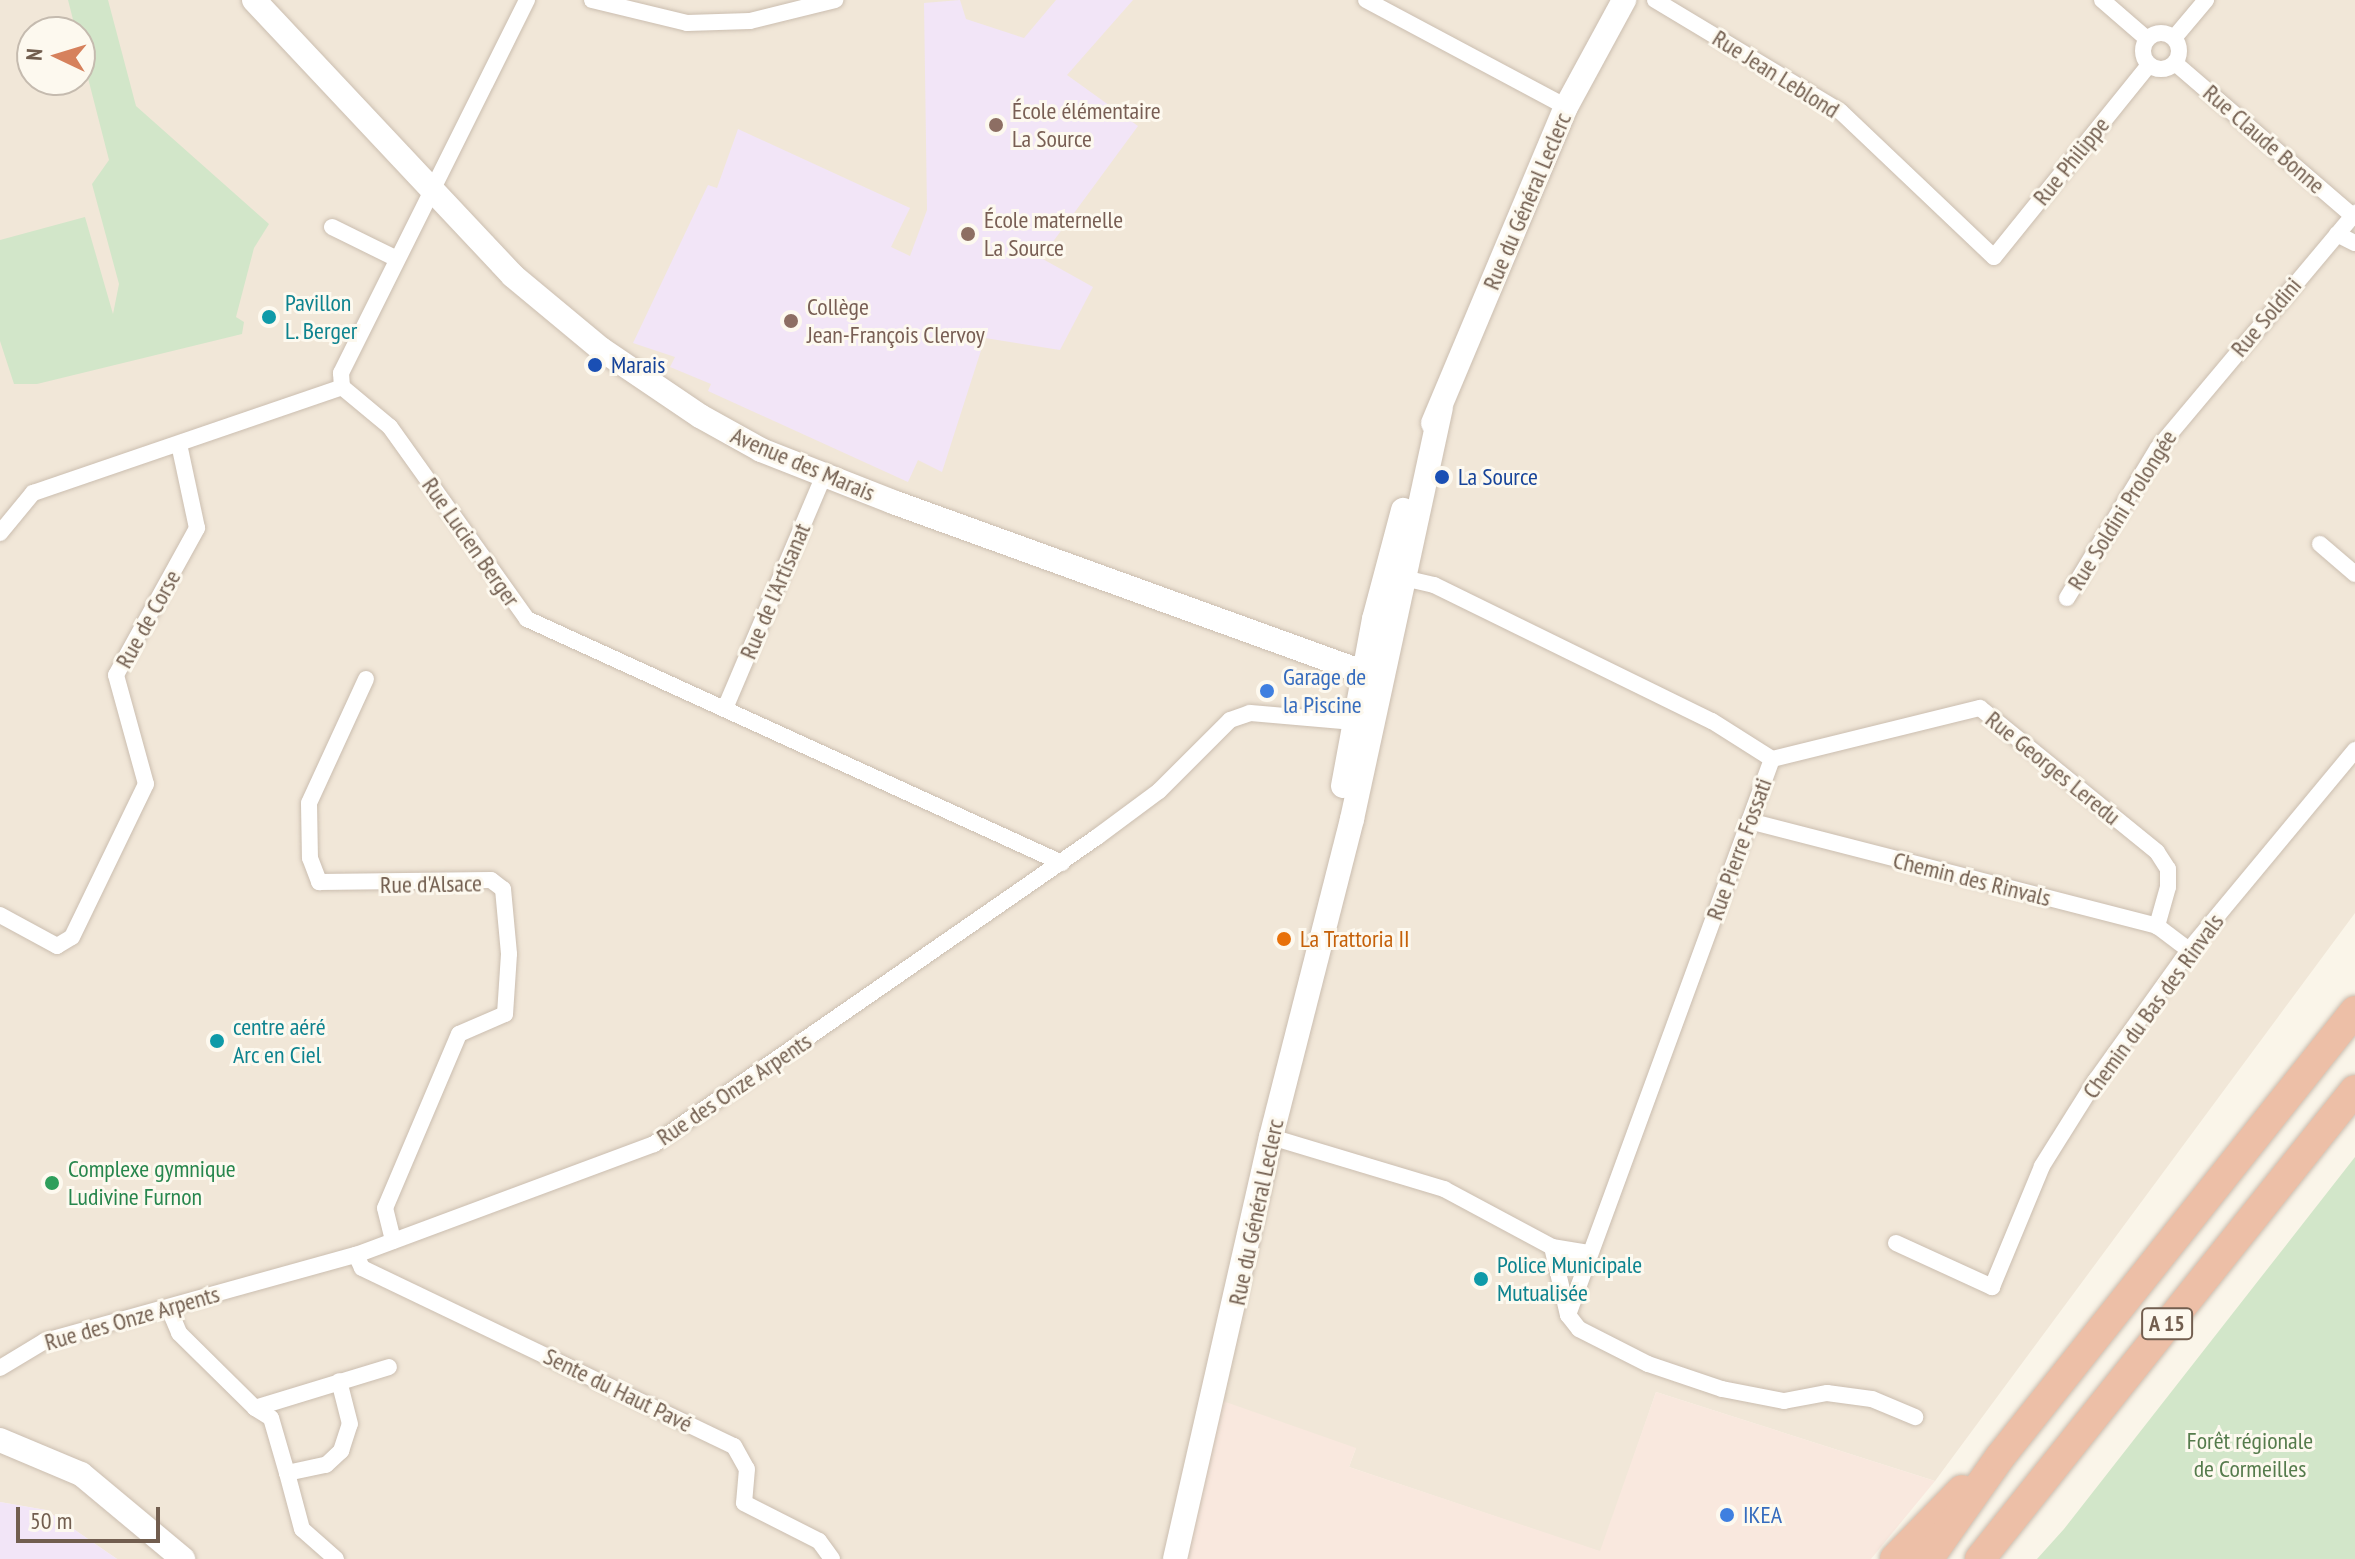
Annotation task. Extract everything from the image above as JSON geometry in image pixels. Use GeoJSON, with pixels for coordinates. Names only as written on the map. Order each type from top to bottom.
{"type":"FeatureCollection","features":[{"type":"Feature","properties":{"kind":"highway","name":"A 15"},"geometry":{"type":"LineString","coordinates":[[1928,1559],[2000,1457],[2355,1011]]}},
{"type":"Feature","properties":{"kind":"highway","name":"A 15"},"geometry":{"type":"LineString","coordinates":[[1980,1559],[2355,1090]]}},
{"type":"Feature","properties":{"kind":"highway"},"geometry":{"type":"LineString","coordinates":[[1895,1559],[1926,1522],[2000,1457]]}},
{"type":"Feature","properties":{"kind":"main road","name":"Avenue des Marais"},"geometry":{"type":"LineString","coordinates":[[254,0],[431,195],[513,276],[601,349],[743,441],[824,475],[1363,672]]}},
{"type":"Feature","properties":{"kind":"main road","name":"Rue du Général Leclerc"},"geometry":{"type":"LineString","coordinates":[[1336,864],[1363,672],[1395,576],[1441,409],[1566,107],[1624,0]]}},
{"type":"Feature","properties":{"kind":"main road","name":"Rue du Général Leclerc"},"geometry":{"type":"LineString","coordinates":[[1175,1559],[1271,1137],[1389,651],[1395,576]]}},
{"type":"Feature","properties":{"kind":"main road"},"geometry":{"type":"LineString","coordinates":[[1363,672],[1389,651]]}},
{"type":"Feature","properties":{"kind":"main road","name":"Rue du Général Leclerc"},"geometry":{"type":"LineString","coordinates":[[1356,723],[1354,757],[1358,774]]}},
{"type":"Feature","properties":{"kind":"main road"},"geometry":{"type":"LineString","coordinates":[[0,1440],[81,1474],[183,1559]]}},
{"type":"Feature","properties":{"kind":"street"},"geometry":{"type":"LineString","coordinates":[[0,533],[33,493],[342,387],[341,373],[527,0]]}},
{"type":"Feature","properties":{"kind":"street"},"geometry":{"type":"LineString","coordinates":[[592,0],[687,23],[750,21],[835,0]]}},
{"type":"Feature","properties":{"kind":"street"},"geometry":{"type":"LineString","coordinates":[[1366,0],[1566,107]]}},
{"type":"Feature","properties":{"kind":"street","name":"Rue Jean Leblond"},"geometry":{"type":"LineString","coordinates":[[1655,0],[1840,111],[1994,257]]}},
{"type":"Feature","properties":{"kind":"street"},"geometry":{"type":"LineString","coordinates":[[2102,0],[2147,39]]}},
{"type":"Feature","properties":{"kind":"street"},"geometry":{"type":"LineString","coordinates":[[2174,38],[2157,33],[2147,39],[2142,52],[2149,65],[2162,70],[2175,63],[2174,38],[2206,0]]}},
{"type":"Feature","properties":{"kind":"street","name":"Rue Claude Bonne"},"geometry":{"type":"LineString","coordinates":[[2175,63],[2354,214]]}},
{"type":"Feature","properties":{"kind":"street","name":"Rue Philippe"},"geometry":{"type":"LineString","coordinates":[[1994,257],[2149,65]]}},
{"type":"Feature","properties":{"kind":"street","name":"Rue Soldini"},"geometry":{"type":"LineString","coordinates":[[2177,422],[2354,214]]}},
{"type":"Feature","properties":{"kind":"street"},"geometry":{"type":"LineString","coordinates":[[332,227],[397,259]]}},
{"type":"Feature","properties":{"kind":"street"},"geometry":{"type":"LineString","coordinates":[[2337,234],[2355,243]]}},
{"type":"Feature","properties":{"kind":"street","name":"Rue Lucien Berger"},"geometry":{"type":"LineString","coordinates":[[342,387],[390,427],[527,619],[726,706],[1062,863]]}},
{"type":"Feature","properties":{"kind":"street","name":"Rue Soldini Prolongée"},"geometry":{"type":"LineString","coordinates":[[2067,598],[2177,422]]}},
{"type":"Feature","properties":{"kind":"street","name":"Rue de Corse"},"geometry":{"type":"LineString","coordinates":[[0,915],[57,946],[72,937],[146,784],[116,675],[197,528],[179,444]]}},
{"type":"Feature","properties":{"kind":"street","name":"Rue de l'Artisanat"},"geometry":{"type":"LineString","coordinates":[[726,706],[824,475]]}},
{"type":"Feature","properties":{"kind":"street"},"geometry":{"type":"LineString","coordinates":[[2320,544],[2355,574]]}},
{"type":"Feature","properties":{"kind":"street","name":"Rue Pierre Fossati"},"geometry":{"type":"LineString","coordinates":[[1395,576],[1434,585],[1712,721],[1772,759],[1568,1315]]}},
{"type":"Feature","properties":{"kind":"street","name":"Rue d'Alsace"},"geometry":{"type":"LineString","coordinates":[[366,679],[309,803],[310,858],[319,882],[491,880],[503,889],[509,954],[505,1014],[459,1034],[385,1208],[393,1241]]}},
{"type":"Feature","properties":{"kind":"street","name":"Rue Georges Leredu"},"geometry":{"type":"LineString","coordinates":[[1772,759],[1980,708],[2157,852],[2168,869],[2168,887],[2157,926]]}},
{"type":"Feature","properties":{"kind":"street","name":"Rue des Onze Arpents"},"geometry":{"type":"LineString","coordinates":[[0,1368],[45,1341],[356,1255],[681,1130],[1062,863],[1159,791],[1230,720],[1250,713],[1356,723]]}},
{"type":"Feature","properties":{"kind":"street","name":"Chemin du Bas des Rinvals"},"geometry":{"type":"LineString","coordinates":[[1896,1243],[1992,1287],[2042,1166],[2189,950],[2355,750]]}},
{"type":"Feature","properties":{"kind":"street","name":"Chemin des Rinvals"},"geometry":{"type":"LineString","coordinates":[[1749,821],[2157,926],[2189,950]]}},
{"type":"Feature","properties":{"kind":"street"},"geometry":{"type":"LineString","coordinates":[[1271,1137],[1444,1189],[1552,1247],[1589,1253]]}},
{"type":"Feature","properties":{"kind":"street"},"geometry":{"type":"LineString","coordinates":[[1552,1247],[1568,1315],[1579,1329],[1648,1364],[1722,1389],[1784,1401],[1827,1393],[1872,1399],[1915,1417]]}},
{"type":"Feature","properties":{"kind":"street","name":"Sente du Haut Pavé"},"geometry":{"type":"LineString","coordinates":[[356,1255],[362,1268],[734,1446],[747,1469],[744,1503],[819,1541],[832,1559]]}},
{"type":"Feature","properties":{"kind":"street"},"geometry":{"type":"LineString","coordinates":[[169,1309],[179,1333],[255,1408],[271,1418],[302,1529],[336,1559]]}},
{"type":"Feature","properties":{"kind":"street"},"geometry":{"type":"LineString","coordinates":[[255,1408],[389,1367]]}},
{"type":"Feature","properties":{"kind":"street"},"geometry":{"type":"LineString","coordinates":[[287,1473],[326,1465],[341,1451],[350,1424],[339,1381]]}},
{"type":"Feature","properties":{"kind":"shaded area"},"geometry":{"type":"Polygon","coordinates":[[[0,0],[2355,0],[2355,913],[1935,1481],[1656,1392],[1601,1552],[1349,1467],[1356,1448],[1175,1559],[117,1559],[46,1510],[0,1502],[0,0]]]}},
{"type":"Feature","properties":{"kind":"shaded area"},"geometry":{"type":"Polygon","coordinates":[[[960,0],[966,19],[1024,38],[1056,0],[1133,0],[1067,75],[1138,126],[1041,258],[1093,287],[1060,350],[985,338],[942,472],[918,460],[908,482],[708,391],[711,384],[670,367],[675,357],[633,343],[708,185],[717,188],[738,129],[910,208],[891,247],[910,256],[927,210],[924,3],[960,0]]]}},
{"type":"Feature","properties":{"kind":"shaded area"},"geometry":{"type":"Polygon","coordinates":[[[1656,1392],[1935,1481],[1871,1559],[1175,1559],[1220,1400],[1356,1448],[1349,1467],[1600,1551],[1656,1392]]]}},
{"type":"Feature","properties":{"kind":"shaded area"},"geometry":{"type":"Polygon","coordinates":[[[0,1502],[46,1510],[117,1559],[0,1559],[0,1502]]]}},
{"type":"Feature","properties":{"kind":"green space"},"geometry":{"type":"Polygon","coordinates":[[[68,0],[108,0],[136,106],[269,224],[254,248],[236,317],[244,322],[242,334],[37,384],[14,384],[0,341],[0,240],[85,217],[113,314],[119,284],[92,184],[109,160],[93,96],[96,96],[96,16],[72,16],[68,0]]]}},
{"type":"Feature","properties":{"kind":"green space","name":"Forêt régionale de Cormeilles"},"geometry":{"type":"Polygon","coordinates":[[[2355,1157],[2355,1559],[2037,1559],[2064,1529],[2355,1157]]]}},
{"type":"Feature","properties":{"kind":"place","name":"École élémentaire La Source"},"geometry":{"type":"Point","coordinates":[996,125]}},
{"type":"Feature","properties":{"kind":"place","name":"École maternelle La Source"},"geometry":{"type":"Point","coordinates":[968,234]}},
{"type":"Feature","properties":{"kind":"place","name":"Pavillon L. Berger"},"geometry":{"type":"Point","coordinates":[269,317]}},
{"type":"Feature","properties":{"kind":"place","name":"Collège Jean-François Clervoy"},"geometry":{"type":"Point","coordinates":[791,321]}},
{"type":"Feature","properties":{"kind":"place","name":"Marais"},"geometry":{"type":"Point","coordinates":[595,365]}},
{"type":"Feature","properties":{"kind":"place","name":"La Source"},"geometry":{"type":"Point","coordinates":[1442,477]}},
{"type":"Feature","properties":{"kind":"place","name":"Garage de la Piscine"},"geometry":{"type":"Point","coordinates":[1267,691]}},
{"type":"Feature","properties":{"kind":"place","name":"La Trattoria II"},"geometry":{"type":"Point","coordinates":[1284,939]}},
{"type":"Feature","properties":{"kind":"place","name":"centre aéré Arc en Ciel"},"geometry":{"type":"Point","coordinates":[217,1041]}},
{"type":"Feature","properties":{"kind":"place","name":"Complexe gymnique Ludivine Furnon"},"geometry":{"type":"Point","coordinates":[52,1183]}},
{"type":"Feature","properties":{"kind":"place","name":"Police Municipale Mutualisée"},"geometry":{"type":"Point","coordinates":[1481,1279]}},
{"type":"Feature","properties":{"kind":"place","name":"IKEA"},"geometry":{"type":"Point","coordinates":[1727,1515]}}]}
